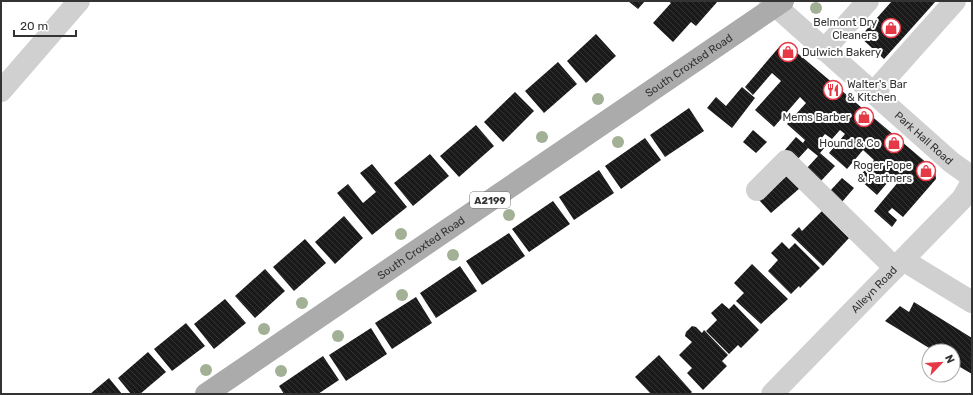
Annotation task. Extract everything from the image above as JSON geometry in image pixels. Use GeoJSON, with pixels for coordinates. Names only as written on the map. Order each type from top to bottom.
{"type":"FeatureCollection","features":[{"type":"Feature","properties":{"kind":"main road","name":"South Croxted Road"},"geometry":{"type":"LineString","coordinates":[[206,394],[776,3]]}},
{"type":"Feature","properties":{"kind":"street"},"geometry":{"type":"LineString","coordinates":[[1,91],[79,1]]}},
{"type":"Feature","properties":{"kind":"street"},"geometry":{"type":"LineString","coordinates":[[824,50],[868,1]]}},
{"type":"Feature","properties":{"kind":"street"},"geometry":{"type":"LineString","coordinates":[[873,93],[955,1]]}},
{"type":"Feature","properties":{"kind":"street","name":"Park Hall Road"},"geometry":{"type":"LineString","coordinates":[[776,3],[824,50],[951,162],[972,177]]}},
{"type":"Feature","properties":{"kind":"street"},"geometry":{"type":"LineString","coordinates":[[757,190],[786,161],[899,264],[972,302]]}},
{"type":"Feature","properties":{"kind":"street","name":"Alleyn Road"},"geometry":{"type":"LineString","coordinates":[[772,394],[962,199],[972,182]]}},
{"type":"Feature","properties":{"kind":"building"},"geometry":{"type":"Polygon","coordinates":[[[628,1],[645,1],[638,9],[628,1]]]}},
{"type":"Feature","properties":{"kind":"building"},"geometry":{"type":"Polygon","coordinates":[[[668,1],[718,1],[696,26],[691,22],[673,42],[653,23],[671,3],[668,1]]]}},
{"type":"Feature","properties":{"kind":"building"},"geometry":{"type":"Polygon","coordinates":[[[892,1],[936,1],[884,59],[860,37],[892,1]]]}},
{"type":"Feature","properties":{"kind":"building"},"geometry":{"type":"Polygon","coordinates":[[[596,34],[616,56],[586,83],[567,61],[596,34]]]}},
{"type":"Feature","properties":{"kind":"building"},"geometry":{"type":"Polygon","coordinates":[[[788,45],[935,170],[936,179],[903,217],[892,208],[888,212],[897,220],[892,227],[874,211],[899,181],[893,176],[877,195],[858,178],[874,160],[863,150],[847,169],[829,153],[845,134],[840,130],[832,139],[825,134],[820,140],[826,146],[820,153],[835,166],[820,182],[806,169],[818,156],[808,148],[796,161],[784,151],[796,137],[803,143],[805,140],[787,124],[806,103],[800,97],[774,127],[755,110],[781,81],[772,73],[753,95],[745,87],[780,46],[788,45]]]}},
{"type":"Feature","properties":{"kind":"building"},"geometry":{"type":"Polygon","coordinates":[[[558,62],[577,84],[544,113],[525,91],[558,62]]]}},
{"type":"Feature","properties":{"kind":"building"},"geometry":{"type":"Polygon","coordinates":[[[742,87],[755,98],[732,128],[707,108],[716,97],[726,106],[742,87]]]}},
{"type":"Feature","properties":{"kind":"building"},"geometry":{"type":"Polygon","coordinates":[[[515,92],[534,111],[503,142],[484,122],[515,92]]]}},
{"type":"Feature","properties":{"kind":"building"},"geometry":{"type":"Polygon","coordinates":[[[689,108],[704,131],[665,157],[650,135],[689,108]]]}},
{"type":"Feature","properties":{"kind":"building"},"geometry":{"type":"Polygon","coordinates":[[[476,125],[494,146],[459,177],[440,156],[476,125]]]}},
{"type":"Feature","properties":{"kind":"building"},"geometry":{"type":"Polygon","coordinates":[[[753,130],[767,142],[756,153],[743,142],[753,130]]]}},
{"type":"Feature","properties":{"kind":"building"},"geometry":{"type":"Polygon","coordinates":[[[645,138],[661,160],[621,189],[605,166],[645,138]]]}},
{"type":"Feature","properties":{"kind":"building"},"geometry":{"type":"Polygon","coordinates":[[[430,154],[449,176],[413,206],[394,183],[430,154]]]}},
{"type":"Feature","properties":{"kind":"building"},"geometry":{"type":"Polygon","coordinates":[[[372,164],[407,207],[372,235],[337,193],[348,184],[363,203],[376,192],[360,173],[372,164]]]}},
{"type":"Feature","properties":{"kind":"building"},"geometry":{"type":"Polygon","coordinates":[[[599,170],[614,193],[574,220],[559,197],[599,170]]]}},
{"type":"Feature","properties":{"kind":"building"},"geometry":{"type":"Polygon","coordinates":[[[788,175],[800,188],[771,213],[759,200],[788,175]]]}},
{"type":"Feature","properties":{"kind":"building"},"geometry":{"type":"Polygon","coordinates":[[[842,178],[854,188],[842,202],[830,191],[842,178]]]}},
{"type":"Feature","properties":{"kind":"building"},"geometry":{"type":"Polygon","coordinates":[[[553,201],[570,224],[529,252],[512,229],[553,201]]]}},
{"type":"Feature","properties":{"kind":"building"},"geometry":{"type":"Polygon","coordinates":[[[822,211],[849,238],[823,266],[791,235],[799,227],[802,231],[822,211]]]}},
{"type":"Feature","properties":{"kind":"building"},"geometry":{"type":"Polygon","coordinates":[[[344,216],[363,238],[335,264],[315,242],[344,216]]]}},
{"type":"Feature","properties":{"kind":"building"},"geometry":{"type":"Polygon","coordinates":[[[509,233],[525,256],[482,285],[466,261],[509,233]]]}},
{"type":"Feature","properties":{"kind":"building"},"geometry":{"type":"Polygon","coordinates":[[[305,239],[326,263],[294,291],[273,267],[305,239]]]}},
{"type":"Feature","properties":{"kind":"building"},"geometry":{"type":"Polygon","coordinates":[[[782,242],[789,249],[795,243],[820,268],[800,288],[799,286],[791,294],[768,271],[778,260],[771,253],[782,242]]]}},
{"type":"Feature","properties":{"kind":"building"},"geometry":{"type":"Polygon","coordinates":[[[752,264],[788,299],[761,324],[736,301],[744,293],[734,283],[752,264]]]}},
{"type":"Feature","properties":{"kind":"building"},"geometry":{"type":"Polygon","coordinates":[[[460,266],[477,291],[436,318],[420,293],[460,266]]]}},
{"type":"Feature","properties":{"kind":"building"},"geometry":{"type":"Polygon","coordinates":[[[265,269],[285,291],[255,318],[235,296],[265,269]]]}},
{"type":"Feature","properties":{"kind":"building"},"geometry":{"type":"Polygon","coordinates":[[[416,297],[432,323],[392,349],[375,323],[416,297]]]}},
{"type":"Feature","properties":{"kind":"building"},"geometry":{"type":"Polygon","coordinates":[[[225,299],[246,323],[214,349],[194,324],[225,299]]]}},
{"type":"Feature","properties":{"kind":"building"},"geometry":{"type":"Polygon","coordinates":[[[914,302],[972,338],[972,374],[961,368],[961,343],[921,343],[885,321],[900,306],[909,312],[914,302]]]}},
{"type":"Feature","properties":{"kind":"building"},"geometry":{"type":"Polygon","coordinates":[[[722,303],[729,309],[734,304],[759,330],[741,348],[738,345],[729,354],[706,331],[717,320],[711,313],[722,303]]]}},
{"type":"Feature","properties":{"kind":"building"},"geometry":{"type":"Polygon","coordinates":[[[186,323],[205,346],[172,371],[154,349],[186,323]]]}},
{"type":"Feature","properties":{"kind":"building"},"geometry":{"type":"Polygon","coordinates":[[[692,326],[696,327],[702,333],[704,330],[728,355],[722,361],[727,366],[703,390],[687,373],[692,368],[679,355],[692,342],[685,336],[686,332],[692,326]]]}},
{"type":"Feature","properties":{"kind":"building"},"geometry":{"type":"Polygon","coordinates":[[[371,328],[387,354],[346,381],[329,355],[371,328]]]}},
{"type":"Feature","properties":{"kind":"building"},"geometry":{"type":"Polygon","coordinates":[[[148,352],[166,372],[140,394],[131,394],[118,378],[148,352]]]}},
{"type":"Feature","properties":{"kind":"building"},"geometry":{"type":"Polygon","coordinates":[[[659,355],[692,392],[690,394],[651,394],[635,377],[659,355]]]}},
{"type":"Feature","properties":{"kind":"building"},"geometry":{"type":"Polygon","coordinates":[[[323,356],[339,380],[318,394],[284,394],[279,386],[323,356]]]}},
{"type":"Feature","properties":{"kind":"building"},"geometry":{"type":"Polygon","coordinates":[[[109,378],[122,394],[90,394],[109,378]]]}},
{"type":"Feature","properties":{"kind":"place","name":"Belmont Dry Cleaners"},"geometry":{"type":"Point","coordinates":[891,28]}},
{"type":"Feature","properties":{"kind":"place","name":"Dulwich Bakery"},"geometry":{"type":"Point","coordinates":[788,52]}},
{"type":"Feature","properties":{"kind":"place","name":"Walter's Bar & Kitchen"},"geometry":{"type":"Point","coordinates":[833,90]}},
{"type":"Feature","properties":{"kind":"place","name":"Mems Barber"},"geometry":{"type":"Point","coordinates":[864,117]}},
{"type":"Feature","properties":{"kind":"place","name":"Hound & Co"},"geometry":{"type":"Point","coordinates":[894,143]}},
{"type":"Feature","properties":{"kind":"place","name":"Roger Pope & Partners"},"geometry":{"type":"Point","coordinates":[926,171]}}]}
